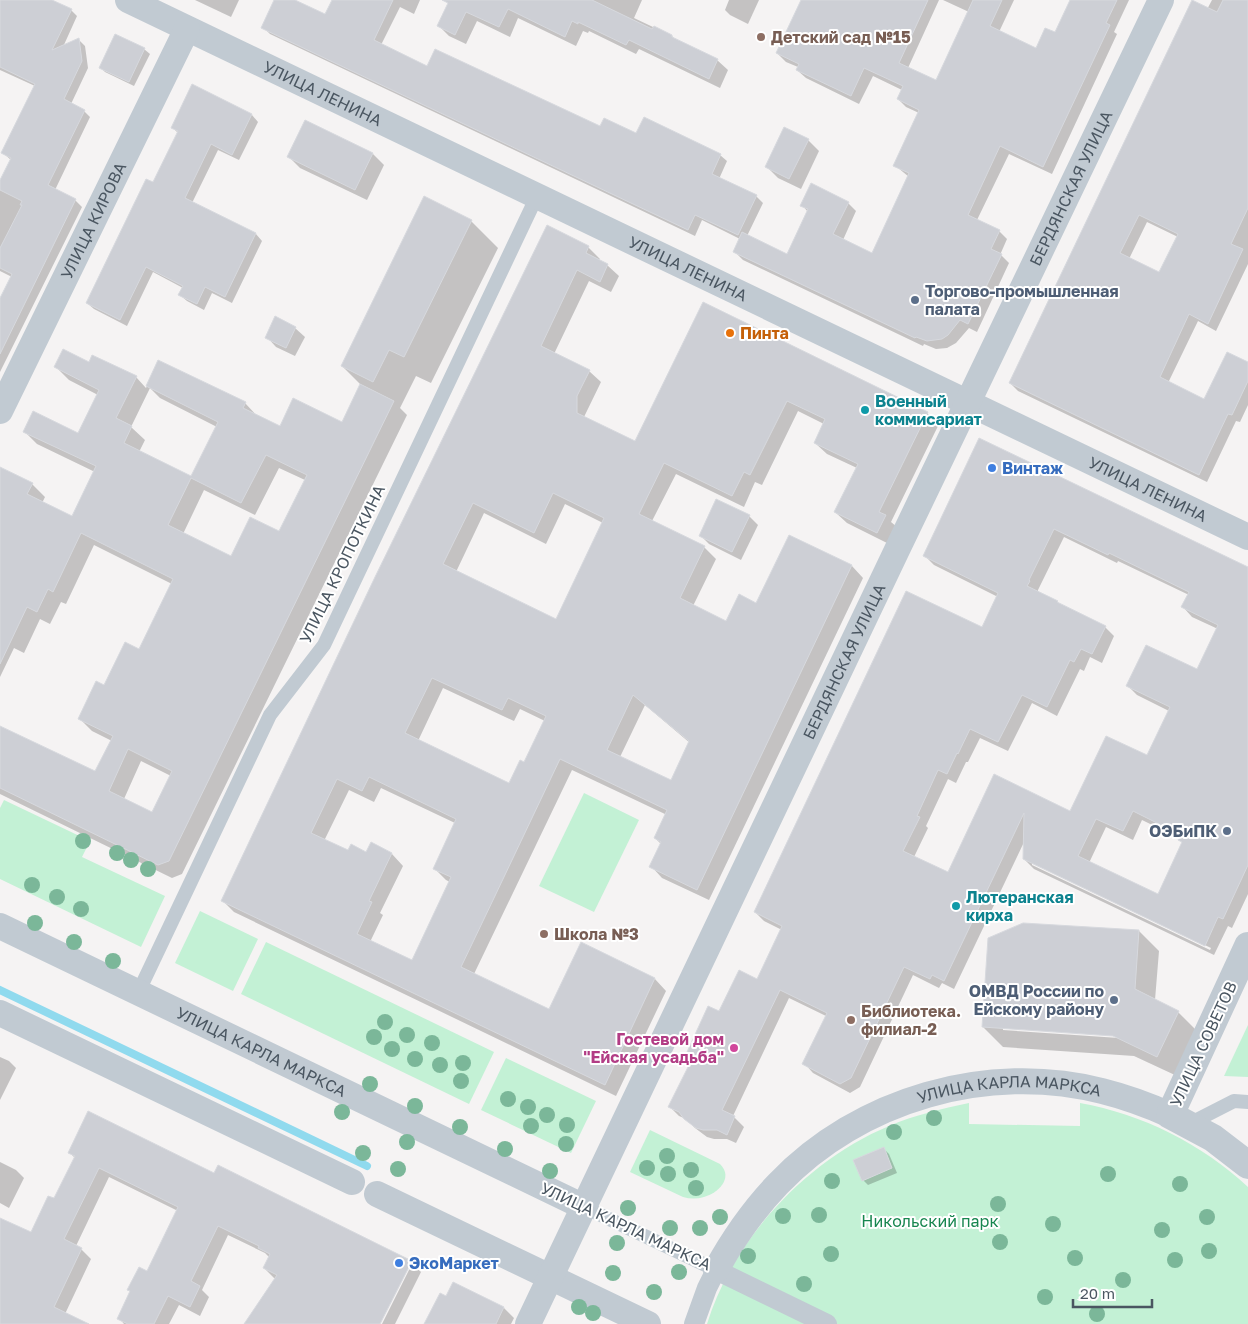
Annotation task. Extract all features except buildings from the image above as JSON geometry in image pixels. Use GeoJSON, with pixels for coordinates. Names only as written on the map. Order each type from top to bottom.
{"type":"FeatureCollection","features":[{"type":"Feature","properties":{"kind":"street","name":"УЛИЦА ЛЕНИНА"},"geometry":{"type":"LineString","coordinates":[[128,0],[1248,537]]}},
{"type":"Feature","properties":{"kind":"street","name":"БЕРДЯНСКАЯ УЛИЦА"},"geometry":{"type":"LineString","coordinates":[[528,1324],[967,402],[1161,0]]}},
{"type":"Feature","properties":{"kind":"street","name":"УЛИЦА КИРОВА"},"geometry":{"type":"LineString","coordinates":[[0,412],[187,28]]}},
{"type":"Feature","properties":{"kind":"street","name":"УЛИЦА КАРЛА МАРКСА"},"geometry":{"type":"LineString","coordinates":[[0,926],[584,1207]]}},
{"type":"Feature","properties":{"kind":"street","name":"УЛИЦА СОВЕТОВ"},"geometry":{"type":"LineString","coordinates":[[1179,1119],[1248,946]]}},
{"type":"Feature","properties":{"kind":"street"},"geometry":{"type":"LineString","coordinates":[[0,1013],[352,1182]]}},
{"type":"Feature","properties":{"kind":"street","name":"УЛИЦА КАРЛА МАРКСА"},"geometry":{"type":"LineString","coordinates":[[716,1270],[726,1251],[751,1215],[779,1183],[818,1149],[848,1129],[880,1112],[907,1101],[942,1091],[999,1082],[1058,1083],[1101,1090],[1142,1103],[1179,1119],[1213,1138],[1248,1166]]}},
{"type":"Feature","properties":{"kind":"street"},"geometry":{"type":"LineString","coordinates":[[378,1194],[648,1324]]}},
{"type":"Feature","properties":{"kind":"street"},"geometry":{"type":"LineString","coordinates":[[694,1324],[707,1288],[716,1270],[827,1324]]}},
{"type":"Feature","properties":{"kind":"lane","name":"УЛИЦА КРОПОТКИНА"},"geometry":{"type":"LineString","coordinates":[[138,993],[270,715],[324,645],[537,196]]}},
{"type":"Feature","properties":{"kind":"lane"},"geometry":{"type":"LineString","coordinates":[[1179,1119],[1234,1101],[1248,1102]]}},
{"type":"Feature","properties":{"kind":"lane","name":"УЛИЦА КАРЛА МАРКСА"},"geometry":{"type":"LineString","coordinates":[[584,1207],[716,1270]]}},
{"type":"Feature","properties":{"kind":"green space"},"geometry":{"type":"Polygon","coordinates":[[[584,793],[639,820],[594,912],[539,886],[584,793]]]}},
{"type":"Feature","properties":{"kind":"green space"},"geometry":{"type":"Polygon","coordinates":[[[4,800],[90,841],[82,857],[165,896],[141,947],[0,879],[0,808],[4,800]]]}},
{"type":"Feature","properties":{"kind":"green space"},"geometry":{"type":"Polygon","coordinates":[[[200,911],[258,939],[233,991],[175,963],[200,911]]]}},
{"type":"Feature","properties":{"kind":"green space"},"geometry":{"type":"Polygon","coordinates":[[[266,942],[494,1052],[469,1104],[241,994],[266,942]]]}},
{"type":"Feature","properties":{"kind":"green space"},"geometry":{"type":"Polygon","coordinates":[[[1248,1025],[1248,1077],[1224,1076],[1248,1025]]]}},
{"type":"Feature","properties":{"kind":"green space"},"geometry":{"type":"Polygon","coordinates":[[[506,1058],[596,1101],[571,1153],[481,1110],[506,1058]]]}},
{"type":"Feature","properties":{"kind":"green space","name":"Никольский парк"},"geometry":{"type":"Polygon","coordinates":[[[969,1103],[969,1124],[1080,1126],[1080,1103],[1103,1108],[1148,1123],[1170,1133],[1191,1144],[1230,1171],[1248,1187],[1248,1324],[707,1324],[719,1292],[735,1262],[754,1233],[802,1181],[830,1159],[859,1141],[889,1126],[928,1113],[969,1103]]]}},
{"type":"Feature","properties":{"kind":"green space"},"geometry":{"type":"Polygon","coordinates":[[[650,1130],[720,1164],[724,1169],[725,1180],[719,1188],[704,1197],[688,1198],[630,1172],[650,1130]]]}},
{"type":"Feature","properties":{"kind":"waterway"},"geometry":{"type":"LineString","coordinates":[[0,990],[367,1166]]}},
{"type":"Feature","properties":{"kind":"place","name":"Детский сад №15"},"geometry":{"type":"Point","coordinates":[761,37]}},
{"type":"Feature","properties":{"kind":"place","name":"Торгово-промышленная палата"},"geometry":{"type":"Point","coordinates":[915,300]}},
{"type":"Feature","properties":{"kind":"place","name":"Пинта"},"geometry":{"type":"Point","coordinates":[730,333]}},
{"type":"Feature","properties":{"kind":"place","name":"Военный коммисариат"},"geometry":{"type":"Point","coordinates":[865,410]}},
{"type":"Feature","properties":{"kind":"place","name":"Винтаж"},"geometry":{"type":"Point","coordinates":[992,468]}},
{"type":"Feature","properties":{"kind":"place","name":"ОЭБиПК"},"geometry":{"type":"Point","coordinates":[1227,831]}},
{"type":"Feature","properties":{"kind":"place","name":"Лютеранская кирха"},"geometry":{"type":"Point","coordinates":[956,906]}},
{"type":"Feature","properties":{"kind":"place","name":"Школа №3"},"geometry":{"type":"Point","coordinates":[544,934]}},
{"type":"Feature","properties":{"kind":"place","name":"ОМВД России по Ейскому району"},"geometry":{"type":"Point","coordinates":[1114,1000]}},
{"type":"Feature","properties":{"kind":"place","name":"Библиотека. филиал-2"},"geometry":{"type":"Point","coordinates":[851,1020]}},
{"type":"Feature","properties":{"kind":"place","name":"Гостевой дом \"Ейская усадьба\""},"geometry":{"type":"Point","coordinates":[734,1048]}},
{"type":"Feature","properties":{"kind":"place","name":"ЭкоМаркет"},"geometry":{"type":"Point","coordinates":[399,1263]}}]}
